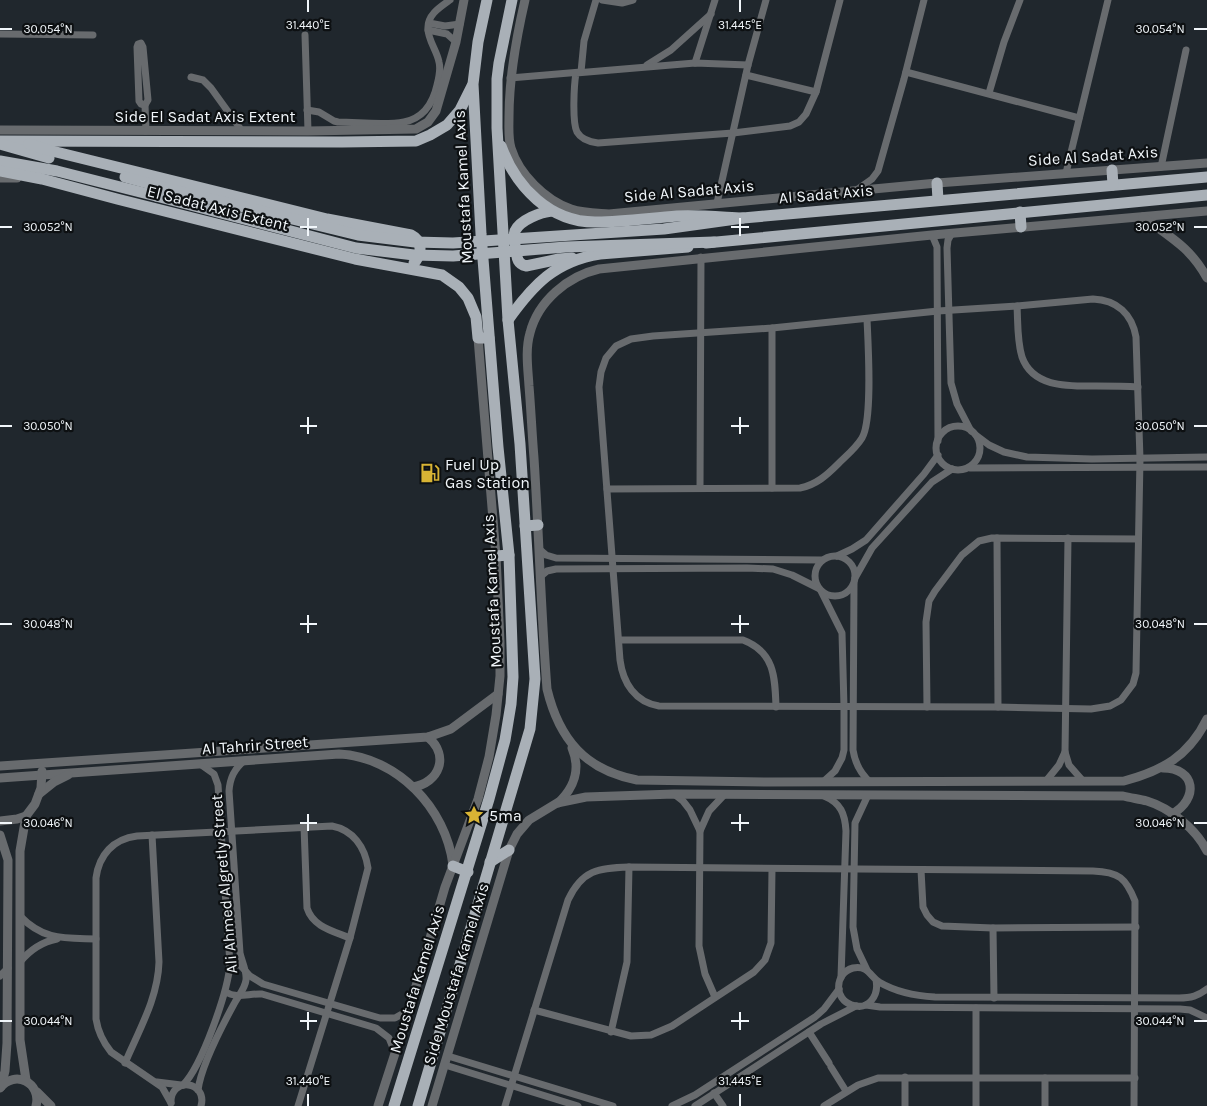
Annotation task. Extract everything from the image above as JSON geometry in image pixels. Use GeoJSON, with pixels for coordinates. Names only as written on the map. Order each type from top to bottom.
{"type":"FeatureCollection","features":[{"type":"Feature","properties":{"kind":"main road","name":"Moustafa Kamel Axis"},"geometry":{"type":"LineString","coordinates":[[394,1106],[468,872],[508,727],[511,704],[513,676],[509,555],[490,420],[483,338],[473,84],[478,42],[487,0]]}},
{"type":"Feature","properties":{"kind":"main road"},"geometry":{"type":"LineString","coordinates":[[418,1106],[530,728],[534,699],[535,679],[520,444],[508,320],[497,128],[497,79],[512,0]]}},
{"type":"Feature","properties":{"kind":"main road"},"geometry":{"type":"LineString","coordinates":[[0,142],[74,136],[342,142],[416,141],[439,130],[454,118],[465,102],[473,84]]}},
{"type":"Feature","properties":{"kind":"main road","name":"Al Sadat Axis"},"geometry":{"type":"LineString","coordinates":[[497,128],[504,154],[515,176],[531,195],[552,210],[578,220],[596,222],[678,216],[743,218],[1207,177]]}},
{"type":"Feature","properties":{"kind":"main road"},"geometry":{"type":"LineString","coordinates":[[21,141],[48,150],[327,219],[411,235],[419,242],[420,252],[415,262],[404,268]]}},
{"type":"Feature","properties":{"kind":"main road"},"geometry":{"type":"LineString","coordinates":[[0,142],[24,152],[75,163],[159,192],[356,248],[404,254],[453,256],[566,247],[714,242],[1207,195]]}},
{"type":"Feature","properties":{"kind":"main road","name":"El Sadat Axis Extent"},"geometry":{"type":"LineString","coordinates":[[0,161],[159,192]]}},
{"type":"Feature","properties":{"kind":"main road"},"geometry":{"type":"LineString","coordinates":[[1112,170],[1113,185]]}},
{"type":"Feature","properties":{"kind":"main road","name":"El Sadat Axis Extent"},"geometry":{"type":"LineString","coordinates":[[0,171],[42,178],[127,202],[356,258],[442,275],[459,287],[468,298],[483,338]]}},
{"type":"Feature","properties":{"kind":"main road"},"geometry":{"type":"LineString","coordinates":[[937,183],[938,200]]}},
{"type":"Feature","properties":{"kind":"main road"},"geometry":{"type":"LineString","coordinates":[[159,192],[358,235],[415,242],[453,244],[644,231],[743,218]]}},
{"type":"Feature","properties":{"kind":"main road"},"geometry":{"type":"LineString","coordinates":[[552,210],[534,216],[516,230],[514,236],[518,261],[526,266],[559,259],[578,259]]}},
{"type":"Feature","properties":{"kind":"main road"},"geometry":{"type":"LineString","coordinates":[[1020,212],[1021,227]]}},
{"type":"Feature","properties":{"kind":"main road"},"geometry":{"type":"LineString","coordinates":[[508,320],[523,298],[541,280],[562,266],[578,259],[600,254],[674,249],[714,242]]}},
{"type":"Feature","properties":{"kind":"main road"},"geometry":{"type":"LineString","coordinates":[[525,526],[538,526]]}},
{"type":"Feature","properties":{"kind":"main road"},"geometry":{"type":"LineString","coordinates":[[496,556],[509,555]]}},
{"type":"Feature","properties":{"kind":"main road"},"geometry":{"type":"LineString","coordinates":[[511,704],[522,705],[534,699]]}},
{"type":"Feature","properties":{"kind":"main road"},"geometry":{"type":"LineString","coordinates":[[508,727],[530,728]]}},
{"type":"Feature","properties":{"kind":"main road"},"geometry":{"type":"LineString","coordinates":[[490,862],[509,850]]}},
{"type":"Feature","properties":{"kind":"main road"},"geometry":{"type":"LineString","coordinates":[[453,866],[468,872]]}},
{"type":"Feature","properties":{"kind":"street"},"geometry":{"type":"LineString","coordinates":[[307,110],[320,112],[334,122],[402,122],[413,120],[421,114],[434,99],[440,72],[439,60],[428,26],[436,10],[450,0]]}},
{"type":"Feature","properties":{"kind":"street"},"geometry":{"type":"LineString","coordinates":[[428,26],[447,34],[456,42],[464,0]]}},
{"type":"Feature","properties":{"kind":"street"},"geometry":{"type":"LineString","coordinates":[[525,0],[510,78],[695,63],[748,64]]}},
{"type":"Feature","properties":{"kind":"street"},"geometry":{"type":"LineString","coordinates":[[596,0],[584,41],[578,72],[574,98],[575,125],[580,135],[590,141],[602,142],[733,133],[794,125],[806,114],[816,92],[840,0]]}},
{"type":"Feature","properties":{"kind":"street"},"geometry":{"type":"LineString","coordinates":[[602,0],[625,3],[632,0]]}},
{"type":"Feature","properties":{"kind":"street"},"geometry":{"type":"LineString","coordinates":[[695,63],[715,0]]}},
{"type":"Feature","properties":{"kind":"street"},"geometry":{"type":"LineString","coordinates":[[717,203],[748,64],[766,0]]}},
{"type":"Feature","properties":{"kind":"street"},"geometry":{"type":"LineString","coordinates":[[855,191],[872,179],[878,170],[924,0]]}},
{"type":"Feature","properties":{"kind":"street"},"geometry":{"type":"LineString","coordinates":[[989,93],[1004,42],[1020,0]]}},
{"type":"Feature","properties":{"kind":"street"},"geometry":{"type":"LineString","coordinates":[[1066,173],[1108,0]]}},
{"type":"Feature","properties":{"kind":"street"},"geometry":{"type":"LineString","coordinates":[[644,67],[671,50],[711,14]]}},
{"type":"Feature","properties":{"kind":"street"},"geometry":{"type":"LineString","coordinates":[[428,26],[460,24]]}},
{"type":"Feature","properties":{"kind":"street"},"geometry":{"type":"LineString","coordinates":[[0,34],[93,35]]}},
{"type":"Feature","properties":{"kind":"street"},"geometry":{"type":"LineString","coordinates":[[306,35],[308,131]]}},
{"type":"Feature","properties":{"kind":"street","name":"Side El Sadat Axis Extent"},"geometry":{"type":"LineString","coordinates":[[0,130],[74,136],[146,131],[409,130],[428,122],[436,112],[456,42]]}},
{"type":"Feature","properties":{"kind":"street"},"geometry":{"type":"LineString","coordinates":[[145,105],[139,101],[137,47],[139,43],[143,47],[148,100],[145,105],[146,131]]}},
{"type":"Feature","properties":{"kind":"street"},"geometry":{"type":"LineString","coordinates":[[1161,166],[1186,50]]}},
{"type":"Feature","properties":{"kind":"street"},"geometry":{"type":"LineString","coordinates":[[906,72],[1079,118]]}},
{"type":"Feature","properties":{"kind":"street"},"geometry":{"type":"LineString","coordinates":[[746,75],[816,92]]}},
{"type":"Feature","properties":{"kind":"street"},"geometry":{"type":"LineString","coordinates":[[191,77],[203,80],[211,88],[242,131]]}},
{"type":"Feature","properties":{"kind":"street","name":"Side Al Sadat Axis"},"geometry":{"type":"LineString","coordinates":[[510,78],[509,137],[511,149],[526,175],[544,194],[554,201],[584,212],[609,214],[937,183],[1207,163]]}},
{"type":"Feature","properties":{"kind":"street"},"geometry":{"type":"LineString","coordinates":[[0,178],[42,178]]}},
{"type":"Feature","properties":{"kind":"street"},"geometry":{"type":"LineString","coordinates":[[557,803],[569,790],[576,775],[576,758],[550,706],[546,680],[527,355],[534,321],[551,298],[572,279],[585,272],[599,269],[952,233],[1207,211]]}},
{"type":"Feature","properties":{"kind":"street"},"geometry":{"type":"LineString","coordinates":[[1143,217],[1180,243],[1207,278]]}},
{"type":"Feature","properties":{"kind":"street"},"geometry":{"type":"LineString","coordinates":[[952,233],[947,244],[952,390],[971,431]]}},
{"type":"Feature","properties":{"kind":"street"},"geometry":{"type":"LineString","coordinates":[[932,235],[938,247],[938,455],[946,466],[952,469],[1207,467]]}},
{"type":"Feature","properties":{"kind":"street"},"geometry":{"type":"LineString","coordinates":[[700,488],[701,258]]}},
{"type":"Feature","properties":{"kind":"street"},"geometry":{"type":"LineString","coordinates":[[1093,299],[1106,300],[1118,306],[1129,316],[1135,329],[1140,458],[1138,630],[1135,681],[1124,697],[1113,704],[1096,709],[659,706],[649,704],[638,697],[625,679],[621,668],[599,387],[601,372],[606,358],[616,346],[631,340],[948,311],[1093,299]]}},
{"type":"Feature","properties":{"kind":"street"},"geometry":{"type":"LineString","coordinates":[[1017,306],[1019,342],[1023,358],[1038,377],[1066,386],[1138,387]]}},
{"type":"Feature","properties":{"kind":"street"},"geometry":{"type":"LineString","coordinates":[[607,489],[800,488],[818,482],[863,437],[868,408],[867,319]]}},
{"type":"Feature","properties":{"kind":"street"},"geometry":{"type":"LineString","coordinates":[[772,328],[772,488]]}},
{"type":"Feature","properties":{"kind":"street"},"geometry":{"type":"LineString","coordinates":[[378,1106],[409,1010],[445,887],[472,819],[484,778],[492,736],[498,694],[500,642],[490,420]]}},
{"type":"Feature","properties":{"kind":"street"},"geometry":{"type":"LineString","coordinates":[[938,442],[944,432],[950,428],[962,427],[971,431],[989,445],[1004,452],[1027,457],[1207,457]]}},
{"type":"Feature","properties":{"kind":"street"},"geometry":{"type":"LineString","coordinates":[[970,468],[979,455],[980,444],[977,436]]}},
{"type":"Feature","properties":{"kind":"street"},"geometry":{"type":"LineString","coordinates":[[837,556],[866,540],[924,474],[938,455]]}},
{"type":"Feature","properties":{"kind":"street"},"geometry":{"type":"LineString","coordinates":[[540,576],[547,571],[556,569],[773,569],[792,575],[826,594],[836,596],[847,592],[855,581],[872,548],[932,482],[952,469]]}},
{"type":"Feature","properties":{"kind":"street"},"geometry":{"type":"LineString","coordinates":[[927,707],[926,622],[929,601],[951,569],[971,547],[982,540],[997,538],[1138,539]]}},
{"type":"Feature","properties":{"kind":"street"},"geometry":{"type":"LineString","coordinates":[[997,538],[998,707]]}},
{"type":"Feature","properties":{"kind":"street"},"geometry":{"type":"LineString","coordinates":[[1046,781],[1060,765],[1065,752],[1068,538]]}},
{"type":"Feature","properties":{"kind":"street"},"geometry":{"type":"LineString","coordinates":[[539,549],[546,555],[556,558],[822,560],[832,556],[845,558],[855,570],[854,757],[860,771],[870,782]]}},
{"type":"Feature","properties":{"kind":"street"},"geometry":{"type":"LineString","coordinates":[[822,560],[815,570],[814,576],[819,590],[842,633],[844,707],[844,750],[842,758],[835,771],[824,781]]}},
{"type":"Feature","properties":{"kind":"street"},"geometry":{"type":"LineString","coordinates":[[619,640],[743,640],[750,643],[760,650],[772,666],[776,687],[776,708]]}},
{"type":"Feature","properties":{"kind":"street","name":"Al Tahrir Street"},"geometry":{"type":"LineString","coordinates":[[0,766],[428,737],[451,729],[498,694]]}},
{"type":"Feature","properties":{"kind":"street"},"geometry":{"type":"LineString","coordinates":[[569,742],[585,759],[596,766],[623,777],[637,780],[768,782],[1124,781],[1147,775],[1163,768],[1186,750],[1201,732],[1207,719]]}},
{"type":"Feature","properties":{"kind":"street"},"geometry":{"type":"LineString","coordinates":[[413,787],[425,784],[430,780],[439,765],[440,758],[437,747],[428,737]]}},
{"type":"Feature","properties":{"kind":"street"},"geometry":{"type":"LineString","coordinates":[[1065,752],[1070,765],[1083,781]]}},
{"type":"Feature","properties":{"kind":"street","name":"Al Tahrir Street"},"geometry":{"type":"LineString","coordinates":[[0,778],[339,754],[358,756],[385,765],[413,787],[442,828],[451,852],[453,866]]}},
{"type":"Feature","properties":{"kind":"street","name":"Ali Ahmed Algretly Street"},"geometry":{"type":"LineString","coordinates":[[198,1090],[221,1030],[245,983],[245,970],[240,953],[229,784],[235,770],[245,760]]}},
{"type":"Feature","properties":{"kind":"street"},"geometry":{"type":"LineString","coordinates":[[0,821],[18,819],[26,816],[31,811],[39,794],[42,775],[41,763]]}},
{"type":"Feature","properties":{"kind":"street","name":"Ali Ahmed Algretly Street"},"geometry":{"type":"LineString","coordinates":[[172,1105],[173,1092],[189,1079],[196,1066],[226,992],[230,964],[217,780],[210,770],[200,764]]}},
{"type":"Feature","properties":{"kind":"street"},"geometry":{"type":"LineString","coordinates":[[1163,768],[1172,768],[1180,771],[1187,778],[1190,786],[1190,795],[1186,804],[1172,814]]}},
{"type":"Feature","properties":{"kind":"street"},"geometry":{"type":"LineString","coordinates":[[39,794],[54,782],[73,773]]}},
{"type":"Feature","properties":{"kind":"street"},"geometry":{"type":"LineString","coordinates":[[768,782],[768,795]]}},
{"type":"Feature","properties":{"kind":"street"},"geometry":{"type":"LineString","coordinates":[[557,803],[586,797],[674,794],[1123,796],[1148,801],[1172,814],[1190,828],[1207,851]]}},
{"type":"Feature","properties":{"kind":"street"},"geometry":{"type":"LineString","coordinates":[[674,794],[690,810],[700,831]]}},
{"type":"Feature","properties":{"kind":"street"},"geometry":{"type":"LineString","coordinates":[[715,998],[705,974],[700,956],[698,937],[700,831],[709,811],[724,795]]}},
{"type":"Feature","properties":{"kind":"street"},"geometry":{"type":"LineString","coordinates":[[672,1106],[695,1095],[815,1017],[824,1009],[838,989],[842,976],[846,819],[838,804],[822,795]]}},
{"type":"Feature","properties":{"kind":"street"},"geometry":{"type":"LineString","coordinates":[[868,795],[855,823],[854,938],[857,950],[867,970],[876,980],[890,987],[919,996],[1189,998],[1199,995],[1207,989]]}},
{"type":"Feature","properties":{"kind":"street","name":"Side Moustafa Kamel Axis"},"geometry":{"type":"LineString","coordinates":[[432,1106],[509,850],[517,834],[529,820],[557,803]]}},
{"type":"Feature","properties":{"kind":"street"},"geometry":{"type":"LineString","coordinates":[[26,816],[20,851],[20,1040],[26,1080],[51,1106]]}},
{"type":"Feature","properties":{"kind":"street"},"geometry":{"type":"LineString","coordinates":[[304,826],[308,914],[316,923],[350,938]]}},
{"type":"Feature","properties":{"kind":"street"},"geometry":{"type":"LineString","coordinates":[[172,1105],[162,1088],[125,1063],[105,1045],[98,1028],[96,1019],[96,878],[102,857],[112,846],[123,839],[137,836],[304,826],[339,827],[353,836],[364,850],[368,868],[350,938],[298,1106]]}},
{"type":"Feature","properties":{"kind":"street"},"geometry":{"type":"LineString","coordinates":[[0,835],[8,860],[8,1009],[6,1057],[0,1088]]}},
{"type":"Feature","properties":{"kind":"street"},"geometry":{"type":"LineString","coordinates":[[125,1063],[152,1000],[157,981],[159,962],[152,835]]}},
{"type":"Feature","properties":{"kind":"street"},"geometry":{"type":"LineString","coordinates":[[611,1032],[627,962],[628,867]]}},
{"type":"Feature","properties":{"kind":"street"},"geometry":{"type":"LineString","coordinates":[[505,1106],[573,889],[587,874],[596,870],[628,867],[1104,871],[1119,877],[1128,884],[1135,901],[1134,1106]]}},
{"type":"Feature","properties":{"kind":"street"},"geometry":{"type":"LineString","coordinates":[[534,1010],[631,1036],[651,1035],[672,1026],[754,972],[765,960],[771,943],[772,869]]}},
{"type":"Feature","properties":{"kind":"street"},"geometry":{"type":"LineString","coordinates":[[921,870],[923,907],[927,915],[934,922],[942,926],[994,928],[1136,927]]}},
{"type":"Feature","properties":{"kind":"street"},"geometry":{"type":"LineString","coordinates":[[20,916],[34,929],[51,936],[96,939]]}},
{"type":"Feature","properties":{"kind":"street"},"geometry":{"type":"LineString","coordinates":[[994,928],[994,998]]}},
{"type":"Feature","properties":{"kind":"street"},"geometry":{"type":"LineString","coordinates":[[20,962],[33,948],[50,940],[60,938]]}},
{"type":"Feature","properties":{"kind":"street"},"geometry":{"type":"LineString","coordinates":[[230,964],[237,964],[256,981],[263,984],[388,1019],[396,1018],[409,1010]]}},
{"type":"Feature","properties":{"kind":"street"},"geometry":{"type":"LineString","coordinates":[[0,976],[8,968]]}},
{"type":"Feature","properties":{"kind":"street"},"geometry":{"type":"LineString","coordinates":[[842,976],[853,968],[867,970]]}},
{"type":"Feature","properties":{"kind":"street"},"geometry":{"type":"LineString","coordinates":[[866,1005],[876,994],[876,980]]}},
{"type":"Feature","properties":{"kind":"street"},"geometry":{"type":"LineString","coordinates":[[838,989],[844,1001],[856,1006]]}},
{"type":"Feature","properties":{"kind":"street"},"geometry":{"type":"LineString","coordinates":[[226,992],[232,995],[262,994],[376,1028],[389,1038],[395,1054]]}},
{"type":"Feature","properties":{"kind":"street"},"geometry":{"type":"LineString","coordinates":[[0,1002],[8,1009]]}},
{"type":"Feature","properties":{"kind":"street"},"geometry":{"type":"LineString","coordinates":[[695,1106],[832,1017],[856,1006],[1190,1010],[1207,1018]]}},
{"type":"Feature","properties":{"kind":"street"},"geometry":{"type":"LineString","coordinates":[[976,1008],[976,1106]]}},
{"type":"Feature","properties":{"kind":"street"},"geometry":{"type":"LineString","coordinates":[[809,1032],[846,1091]]}},
{"type":"Feature","properties":{"kind":"street"},"geometry":{"type":"LineString","coordinates":[[446,1060],[514,1076],[613,1106]]}},
{"type":"Feature","properties":{"kind":"street"},"geometry":{"type":"LineString","coordinates":[[446,1060],[511,1086],[578,1106]]}},
{"type":"Feature","properties":{"kind":"street"},"geometry":{"type":"LineString","coordinates":[[905,1077],[905,1106]]}},
{"type":"Feature","properties":{"kind":"street"},"geometry":{"type":"LineString","coordinates":[[824,1106],[846,1091],[878,1078],[1135,1078]]}},
{"type":"Feature","properties":{"kind":"street"},"geometry":{"type":"LineString","coordinates":[[1045,1078],[1045,1106]]}},
{"type":"Feature","properties":{"kind":"street"},"geometry":{"type":"LineString","coordinates":[[0,1088],[12,1079],[26,1080]]}},
{"type":"Feature","properties":{"kind":"street"},"geometry":{"type":"LineString","coordinates":[[154,1082],[193,1086],[198,1090],[202,1098],[201,1106]]}},
{"type":"Feature","properties":{"kind":"street"},"geometry":{"type":"LineString","coordinates":[[35,1090],[36,1106]]}},
{"type":"Feature","properties":{"kind":"street"},"geometry":{"type":"LineString","coordinates":[[714,1093],[723,1106]]}},
{"type":"Feature","properties":{"kind":"place","name":"Fuel Up Gas Station"},"geometry":{"type":"Point","coordinates":[430,473]}},
{"type":"Feature","properties":{"kind":"place","name":"5ma"},"geometry":{"type":"Point","coordinates":[474,815]}}]}
